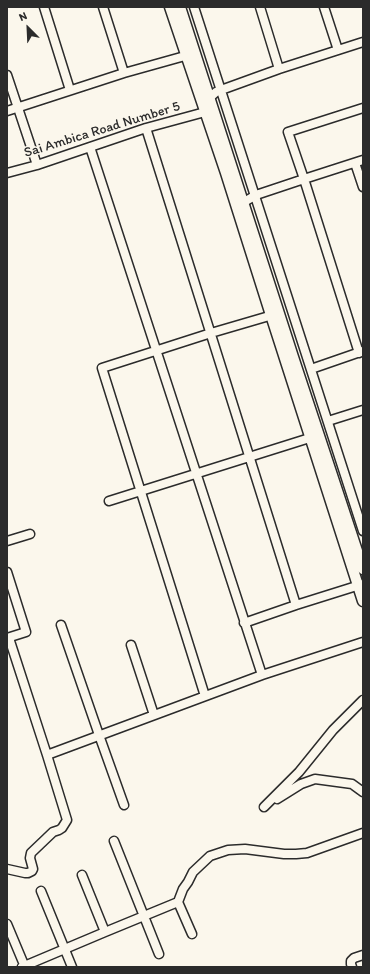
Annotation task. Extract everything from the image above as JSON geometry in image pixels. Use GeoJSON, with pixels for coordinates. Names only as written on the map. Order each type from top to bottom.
{"type":"FeatureCollection","features":[{"type":"Feature","properties":{"kind":"street"},"geometry":{"type":"LineString","coordinates":[[44,7],[70,90]]}},
{"type":"Feature","properties":{"kind":"street"},"geometry":{"type":"LineString","coordinates":[[103,7],[124,73]]}},
{"type":"Feature","properties":{"kind":"street"},"geometry":{"type":"LineString","coordinates":[[170,7],[190,54]]}},
{"type":"Feature","properties":{"kind":"street"},"geometry":{"type":"LineString","coordinates":[[180,7],[190,54],[226,173],[240,204]]}},
{"type":"Feature","properties":{"kind":"street"},"geometry":{"type":"LineString","coordinates":[[194,7],[363,531]]}},
{"type":"Feature","properties":{"kind":"street"},"geometry":{"type":"LineString","coordinates":[[260,7],[279,69]]}},
{"type":"Feature","properties":{"kind":"street"},"geometry":{"type":"LineString","coordinates":[[324,7],[338,50]]}},
{"type":"Feature","properties":{"kind":"street"},"geometry":{"type":"LineString","coordinates":[[206,105],[216,92],[279,69],[363,42]]}},
{"type":"Feature","properties":{"kind":"street"},"geometry":{"type":"LineString","coordinates":[[7,111],[124,73],[190,54]]}},
{"type":"Feature","properties":{"kind":"street"},"geometry":{"type":"LineString","coordinates":[[7,75],[37,164]]}},
{"type":"Feature","properties":{"kind":"street"},"geometry":{"type":"LineString","coordinates":[[206,105],[240,204],[315,436],[360,584],[363,601]]}},
{"type":"Feature","properties":{"kind":"street","name":"Sai Ambica Road Number 5"},"geometry":{"type":"LineString","coordinates":[[7,173],[146,128],[206,105]]}},
{"type":"Feature","properties":{"kind":"street"},"geometry":{"type":"LineString","coordinates":[[311,369],[361,352],[288,132],[363,108]]}},
{"type":"Feature","properties":{"kind":"street"},"geometry":{"type":"LineString","coordinates":[[146,128],[296,605]]}},
{"type":"Feature","properties":{"kind":"street"},"geometry":{"type":"LineString","coordinates":[[90,147],[262,676]]}},
{"type":"Feature","properties":{"kind":"street"},"geometry":{"type":"LineString","coordinates":[[240,204],[256,196],[304,179],[359,162],[363,187]]}},
{"type":"Feature","properties":{"kind":"street"},"geometry":{"type":"LineString","coordinates":[[205,696],[102,368],[275,314]]}},
{"type":"Feature","properties":{"kind":"street"},"geometry":{"type":"LineString","coordinates":[[328,421],[363,410]]}},
{"type":"Feature","properties":{"kind":"street"},"geometry":{"type":"LineString","coordinates":[[109,501],[315,436]]}},
{"type":"Feature","properties":{"kind":"street"},"geometry":{"type":"LineString","coordinates":[[315,436],[363,570]]}},
{"type":"Feature","properties":{"kind":"street"},"geometry":{"type":"LineString","coordinates":[[7,541],[30,534]]}},
{"type":"Feature","properties":{"kind":"street"},"geometry":{"type":"LineString","coordinates":[[7,572],[26,632],[8,638],[67,820],[62,828],[53,832],[31,853],[30,858],[32,871],[25,873],[7,869]]}},
{"type":"Feature","properties":{"kind":"street"},"geometry":{"type":"LineString","coordinates":[[244,623],[360,584]]}},
{"type":"Feature","properties":{"kind":"street"},"geometry":{"type":"LineString","coordinates":[[61,625],[124,805]]}},
{"type":"Feature","properties":{"kind":"street"},"geometry":{"type":"LineString","coordinates":[[47,755],[154,714],[363,642]]}},
{"type":"Feature","properties":{"kind":"street"},"geometry":{"type":"LineString","coordinates":[[131,645],[154,714]]}},
{"type":"Feature","properties":{"kind":"street"},"geometry":{"type":"LineString","coordinates":[[363,700],[333,730],[299,772],[264,807],[301,784],[316,779],[352,784],[363,792]]}},
{"type":"Feature","properties":{"kind":"street"},"geometry":{"type":"LineString","coordinates":[[192,934],[178,902],[183,889],[193,872],[210,856],[228,850],[244,849],[284,854],[307,853],[363,833]]}},
{"type":"Feature","properties":{"kind":"street"},"geometry":{"type":"LineString","coordinates":[[114,841],[159,954]]}},
{"type":"Feature","properties":{"kind":"street"},"geometry":{"type":"LineString","coordinates":[[82,875],[105,932]]}},
{"type":"Feature","properties":{"kind":"street"},"geometry":{"type":"LineString","coordinates":[[41,891],[72,967]]}},
{"type":"Feature","properties":{"kind":"street"},"geometry":{"type":"LineString","coordinates":[[7,924],[24,967],[178,902]]}},
{"type":"Feature","properties":{"kind":"street"},"geometry":{"type":"LineString","coordinates":[[352,967],[351,961],[354,958],[363,955]]}}]}
